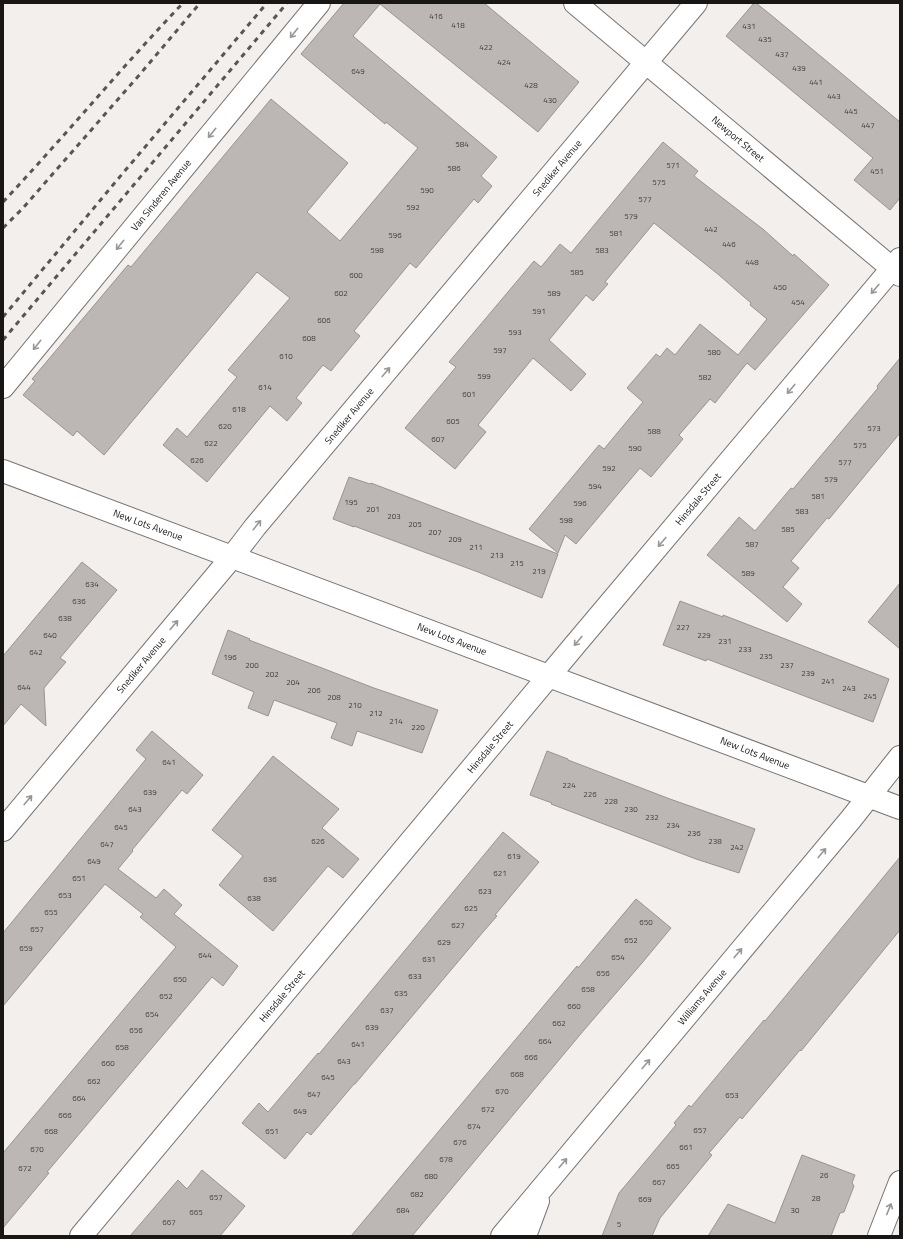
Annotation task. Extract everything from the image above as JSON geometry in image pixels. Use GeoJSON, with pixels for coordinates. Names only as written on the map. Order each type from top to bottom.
{"type":"FeatureCollection","features":[{"type":"Feature","properties":{"kind":"street","name":"Van Sinderen Avenue"},"geometry":{"type":"LineString","coordinates":[[3,387],[319,3]]}},
{"type":"Feature","properties":{"kind":"street","name":"Newport Street"},"geometry":{"type":"LineString","coordinates":[[575,3],[898,267]]}},
{"type":"Feature","properties":{"kind":"street","name":"Snediker Avenue"},"geometry":{"type":"LineString","coordinates":[[3,830],[232,557],[255,527],[696,3]]}},
{"type":"Feature","properties":{"kind":"street","name":"Hinsdale Street"},"geometry":{"type":"LineString","coordinates":[[81,1236],[550,676],[898,267]]}},
{"type":"Feature","properties":{"kind":"street","name":"New Lots Avenue"},"geometry":{"type":"LineString","coordinates":[[3,471],[900,808]]}},
{"type":"Feature","properties":{"kind":"street","name":"Williams Avenue"},"geometry":{"type":"LineString","coordinates":[[502,1236],[900,757]]}},
{"type":"Feature","properties":{"kind":"street"},"geometry":{"type":"LineString","coordinates":[[878,1236],[900,1182]]}},
{"type":"Feature","properties":{"kind":"street"},"geometry":{"type":"LineString","coordinates":[[525,1236],[543,1188]]}},
{"type":"Feature","properties":{"kind":"building"},"geometry":{"type":"Polygon","coordinates":[[[344,3],[484,3],[579,82],[538,132],[380,4],[353,36],[497,157],[481,176],[492,186],[478,203],[474,199],[416,268],[410,263],[354,331],[360,336],[331,371],[323,365],[296,398],[302,403],[287,421],[270,406],[207,482],[163,445],[177,428],[187,437],[237,377],[228,370],[290,298],[257,272],[104,455],[77,431],[73,436],[23,395],[35,381],[32,379],[128,265],[131,267],[271,99],[348,163],[307,212],[340,241],[418,148],[386,122],[385,124],[301,54],[344,3]]]}},
{"type":"Feature","properties":{"kind":"building"},"geometry":{"type":"Polygon","coordinates":[[[754,3],[771,15],[900,122],[900,198],[890,210],[854,180],[873,158],[726,36],[754,3]]]}},
{"type":"Feature","properties":{"kind":"building"},"geometry":{"type":"Polygon","coordinates":[[[663,142],[698,171],[694,176],[764,230],[793,256],[794,254],[829,285],[755,370],[747,363],[715,403],[710,399],[679,435],[683,439],[651,477],[640,468],[576,544],[565,535],[558,553],[529,529],[599,445],[604,449],[643,402],[627,388],[656,354],[660,357],[667,348],[675,355],[700,324],[738,355],[767,319],[719,275],[654,223],[605,282],[608,284],[593,301],[586,295],[549,340],[586,374],[571,391],[533,358],[478,425],[486,432],[455,469],[405,428],[456,367],[449,362],[534,261],[541,267],[560,244],[571,253],[663,142]]]}},
{"type":"Feature","properties":{"kind":"building"},"geometry":{"type":"Polygon","coordinates":[[[900,358],[900,433],[829,519],[827,518],[791,561],[799,568],[783,587],[802,604],[787,622],[707,555],[739,517],[755,531],[791,488],[793,489],[878,388],[877,386],[900,358]]]}},
{"type":"Feature","properties":{"kind":"building"},"geometry":{"type":"Polygon","coordinates":[[[349,477],[370,484],[371,483],[558,554],[542,598],[478,572],[333,519],[349,477]]]}},
{"type":"Feature","properties":{"kind":"building"},"geometry":{"type":"Polygon","coordinates":[[[82,562],[117,590],[60,658],[66,662],[44,688],[46,726],[21,704],[3,726],[3,656],[82,562]]]}},
{"type":"Feature","properties":{"kind":"building"},"geometry":{"type":"Polygon","coordinates":[[[900,583],[900,649],[868,622],[900,583]]]}},
{"type":"Feature","properties":{"kind":"building"},"geometry":{"type":"Polygon","coordinates":[[[680,601],[723,617],[723,615],[889,679],[873,722],[707,659],[706,661],[663,645],[680,601]]]}},
{"type":"Feature","properties":{"kind":"building"},"geometry":{"type":"Polygon","coordinates":[[[228,630],[250,639],[249,640],[374,688],[438,710],[422,753],[357,731],[352,746],[331,738],[337,723],[274,700],[268,716],[248,708],[254,692],[212,674],[228,630]]]}},
{"type":"Feature","properties":{"kind":"building"},"geometry":{"type":"Polygon","coordinates":[[[152,731],[203,775],[187,794],[182,790],[118,869],[156,898],[164,889],[182,905],[174,914],[238,966],[223,986],[212,977],[47,1172],[49,1173],[3,1228],[3,1153],[176,947],[140,917],[143,914],[105,884],[3,1006],[3,933],[146,759],[136,750],[152,731]]]}},
{"type":"Feature","properties":{"kind":"building"},"geometry":{"type":"Polygon","coordinates":[[[547,751],[670,799],[755,829],[739,873],[696,859],[530,795],[547,751]]]}},
{"type":"Feature","properties":{"kind":"building"},"geometry":{"type":"Polygon","coordinates":[[[273,756],[339,809],[322,828],[359,859],[343,878],[328,866],[273,931],[219,885],[243,856],[212,830],[273,756]]]}},
{"type":"Feature","properties":{"kind":"building"},"geometry":{"type":"Polygon","coordinates":[[[503,832],[539,862],[495,915],[497,916],[355,1084],[311,1135],[307,1132],[285,1159],[242,1123],[259,1103],[268,1112],[318,1053],[319,1054],[503,832]]]}},
{"type":"Feature","properties":{"kind":"building"},"geometry":{"type":"Polygon","coordinates":[[[900,857],[900,930],[801,1051],[800,1050],[742,1119],[740,1117],[709,1153],[712,1155],[660,1218],[652,1236],[602,1236],[619,1193],[676,1125],[674,1123],[689,1105],[691,1107],[764,1020],[765,1021],[900,857]]]}},
{"type":"Feature","properties":{"kind":"building"},"geometry":{"type":"Polygon","coordinates":[[[636,899],[671,928],[412,1236],[351,1236],[577,966],[578,968],[636,899]]]}},
{"type":"Feature","properties":{"kind":"building"},"geometry":{"type":"Polygon","coordinates":[[[802,1155],[855,1175],[852,1183],[854,1186],[844,1212],[840,1213],[831,1236],[708,1236],[728,1204],[775,1223],[802,1155]]]}},
{"type":"Feature","properties":{"kind":"building"},"geometry":{"type":"Polygon","coordinates":[[[202,1170],[245,1206],[220,1236],[130,1236],[178,1180],[187,1189],[202,1170]]]}},
{"type":"Feature","properties":{"kind":"railway"},"geometry":{"type":"LineString","coordinates":[[3,202],[137,52],[183,3]]}},
{"type":"Feature","properties":{"kind":"railway"},"geometry":{"type":"LineString","coordinates":[[3,228],[23,208],[200,3]]}},
{"type":"Feature","properties":{"kind":"railway"},"geometry":{"type":"LineString","coordinates":[[3,317],[267,3]]}},
{"type":"Feature","properties":{"kind":"railway"},"geometry":{"type":"LineString","coordinates":[[3,340],[287,3]]}}]}
